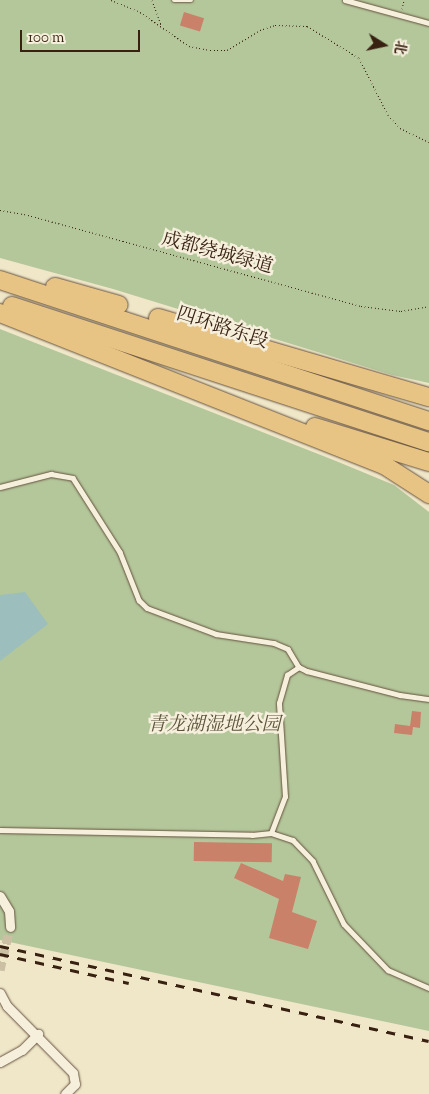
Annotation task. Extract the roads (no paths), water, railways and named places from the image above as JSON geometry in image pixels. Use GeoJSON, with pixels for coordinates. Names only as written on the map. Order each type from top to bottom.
{"type":"FeatureCollection","features":[{"type":"Feature","properties":{"kind":"highway"},"geometry":{"type":"LineString","coordinates":[[0,276],[81,293],[177,324],[429,396]]}},
{"type":"Feature","properties":{"kind":"highway","name":"四环路东段"},"geometry":{"type":"LineString","coordinates":[[0,280],[429,420]]}},
{"type":"Feature","properties":{"kind":"highway"},"geometry":{"type":"LineString","coordinates":[[0,302],[429,442]]}},
{"type":"Feature","properties":{"kind":"highway"},"geometry":{"type":"LineString","coordinates":[[0,313],[384,465],[429,494]]}},
{"type":"Feature","properties":{"kind":"highway"},"geometry":{"type":"LineString","coordinates":[[216,398],[429,462]]}},
{"type":"Feature","properties":{"kind":"street"},"geometry":{"type":"LineString","coordinates":[[0,896],[9,911],[10,927]]}},
{"type":"Feature","properties":{"kind":"street"},"geometry":{"type":"LineString","coordinates":[[0,993],[7,1006],[38,1034],[74,1073],[75,1084],[65,1094]]}},
{"type":"Feature","properties":{"kind":"street"},"geometry":{"type":"LineString","coordinates":[[0,1062],[22,1050],[38,1034]]}},
{"type":"Feature","properties":{"kind":"lane"},"geometry":{"type":"LineString","coordinates":[[174,0],[191,0]]}},
{"type":"Feature","properties":{"kind":"lane"},"geometry":{"type":"LineString","coordinates":[[346,0],[401,13],[429,22]]}},
{"type":"Feature","properties":{"kind":"lane"},"geometry":{"type":"LineString","coordinates":[[0,487],[51,474],[73,478],[120,552],[139,600],[147,608],[216,634],[274,643],[288,648],[299,667],[392,693],[429,699]]}},
{"type":"Feature","properties":{"kind":"lane"},"geometry":{"type":"LineString","coordinates":[[271,832],[285,797],[279,702],[287,675],[299,667]]}},
{"type":"Feature","properties":{"kind":"lane"},"geometry":{"type":"LineString","coordinates":[[0,830],[252,835],[271,832],[293,840],[313,861],[344,924],[388,970],[429,988]]}},
{"type":"Feature","properties":{"kind":"water"},"geometry":{"type":"Polygon","coordinates":[[[25,592],[48,624],[0,661],[0,595],[25,592]]]}},
{"type":"Feature","properties":{"kind":"tunnel"},"geometry":{"type":"LineString","coordinates":[[0,970],[10,927]]}},
{"type":"Feature","properties":{"kind":"railway"},"geometry":{"type":"LineString","coordinates":[[0,946],[429,1041]]}},
{"type":"Feature","properties":{"kind":"railway"},"geometry":{"type":"LineString","coordinates":[[0,954],[129,983]]}},
{"type":"Feature","properties":{"kind":"park label","name":"青龙湖湿地公园"},"geometry":{"type":"Point","coordinates":[214,726]}}]}
